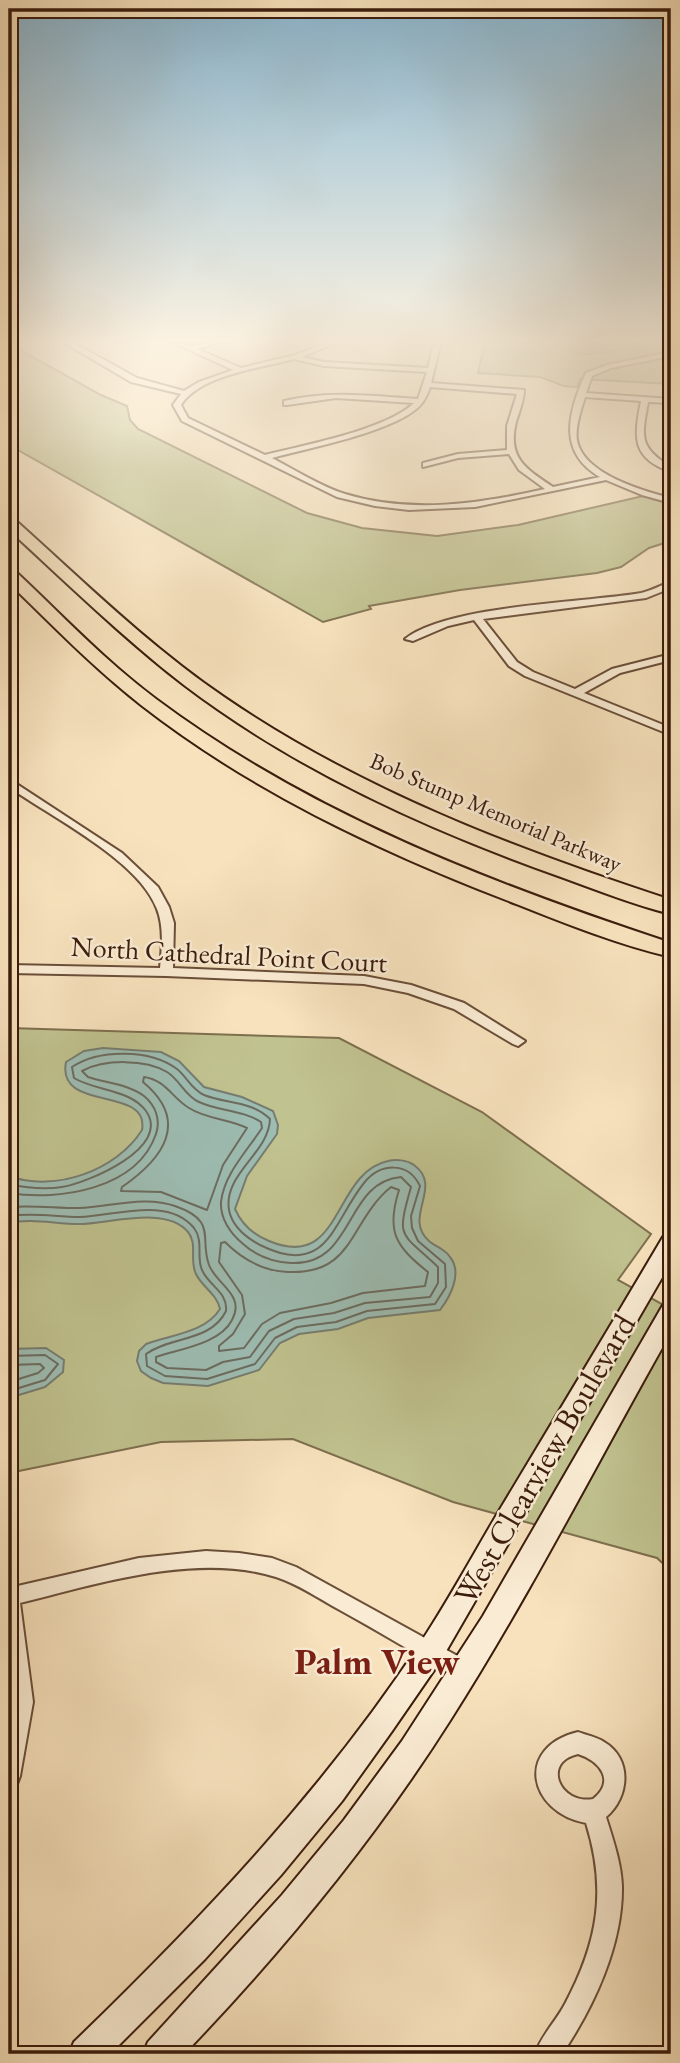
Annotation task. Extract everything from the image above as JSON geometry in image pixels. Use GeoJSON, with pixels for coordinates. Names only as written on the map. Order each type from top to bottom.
{"type":"FeatureCollection","features":[{"type":"Feature","properties":{"kind":"highway","name":"Bob Stump Memorial Parkway"},"geometry":{"type":"LineString","coordinates":[[9,522],[167,664],[286,744],[368,787],[463,831],[555,867],[671,907]]}},
{"type":"Feature","properties":{"kind":"highway"},"geometry":{"type":"LineString","coordinates":[[9,574],[82,645],[149,702],[259,774],[342,819],[426,859],[528,900],[671,950]]}},
{"type":"Feature","properties":{"kind":"street"},"geometry":{"type":"LineString","coordinates":[[224,438],[340,495],[411,509],[463,508],[608,477]]}},
{"type":"Feature","properties":{"kind":"street"},"geometry":{"type":"LineString","coordinates":[[264,458],[333,438]]}},
{"type":"Feature","properties":{"kind":"street"},"geometry":{"type":"LineString","coordinates":[[508,438],[510,452],[520,468],[551,490]]}},
{"type":"Feature","properties":{"kind":"street"},"geometry":{"type":"LineString","coordinates":[[573,438],[575,447],[586,463],[631,488],[671,501]]}},
{"type":"Feature","properties":{"kind":"street"},"geometry":{"type":"LineString","coordinates":[[639,438],[643,451],[671,470]]}},
{"type":"Feature","properties":{"kind":"street"},"geometry":{"type":"LineString","coordinates":[[426,465],[458,456],[510,452]]}},
{"type":"Feature","properties":{"kind":"street"},"geometry":{"type":"LineString","coordinates":[[410,639],[445,624],[476,617],[646,595],[671,585]]}},
{"type":"Feature","properties":{"kind":"street"},"geometry":{"type":"LineString","coordinates":[[476,617],[496,646],[513,664],[574,694],[671,732]]}},
{"type":"Feature","properties":{"kind":"street"},"geometry":{"type":"LineString","coordinates":[[574,694],[616,671],[671,657]]}},
{"type":"Feature","properties":{"kind":"street"},"geometry":{"type":"LineString","coordinates":[[9,782],[104,846],[147,879],[163,906],[169,939],[166,972]]}},
{"type":"Feature","properties":{"kind":"street","name":"North Cathedral Point Court"},"geometry":{"type":"LineString","coordinates":[[9,969],[166,972],[364,981],[411,989],[458,1006],[518,1041]]}},
{"type":"Feature","properties":{"kind":"street","name":"West Clearview Boulevard"},"geometry":{"type":"LineString","coordinates":[[86,2054],[229,1909],[295,1834],[387,1715],[431,1651],[671,1243]]}},
{"type":"Feature","properties":{"kind":"street","name":"West Clearview Boulevard"},"geometry":{"type":"LineString","coordinates":[[160,2054],[295,1906],[339,1852],[465,1671],[584,1468],[671,1311]]}},
{"type":"Feature","properties":{"kind":"street"},"geometry":{"type":"LineString","coordinates":[[9,1776],[22,1702],[9,1598],[135,1567],[205,1559],[274,1567],[310,1583],[465,1671]]}},
{"type":"Feature","properties":{"kind":"street"},"geometry":{"type":"LineString","coordinates":[[547,2054],[581,1997],[607,1920],[609,1864],[593,1811]]}},
{"type":"Feature","properties":{"kind":"green space"},"geometry":{"type":"Polygon","coordinates":[[[9,438],[157,438],[307,513],[362,528],[437,536],[518,525],[643,496],[671,504],[671,541],[649,548],[621,567],[597,573],[460,590],[369,606],[371,609],[323,622],[9,445],[9,438]]]}},
{"type":"Feature","properties":{"kind":"green space"},"geometry":{"type":"Polygon","coordinates":[[[9,1028],[339,1038],[482,1112],[651,1234],[618,1280],[671,1309],[671,1571],[657,1558],[453,1502],[293,1439],[161,1442],[9,1473],[9,1028]]]}},
{"type":"Feature","properties":{"kind":"water"},"geometry":{"type":"Polygon","coordinates":[[[103,1048],[161,1052],[179,1061],[204,1087],[242,1097],[273,1111],[278,1125],[277,1134],[247,1176],[235,1209],[249,1229],[269,1241],[293,1247],[311,1243],[324,1232],[356,1183],[370,1169],[394,1160],[414,1165],[422,1174],[425,1183],[419,1222],[422,1232],[429,1241],[448,1254],[454,1263],[454,1285],[440,1310],[368,1318],[338,1329],[299,1334],[280,1343],[259,1370],[208,1386],[163,1383],[141,1371],[137,1361],[139,1351],[146,1344],[196,1328],[220,1309],[216,1299],[196,1274],[188,1232],[166,1219],[151,1218],[79,1224],[35,1221],[9,1223],[9,1176],[46,1182],[83,1174],[101,1167],[117,1156],[142,1130],[141,1116],[132,1108],[75,1088],[67,1078],[66,1062],[84,1051],[103,1048]]]}},
{"type":"Feature","properties":{"kind":"water"},"geometry":{"type":"Polygon","coordinates":[[[46,1348],[64,1360],[63,1372],[45,1387],[9,1398],[9,1349],[46,1348]]]}},
{"type":"Feature","properties":{"kind":"district","name":"Palm View"},"geometry":{"type":"Point","coordinates":[377,1661]}}]}
